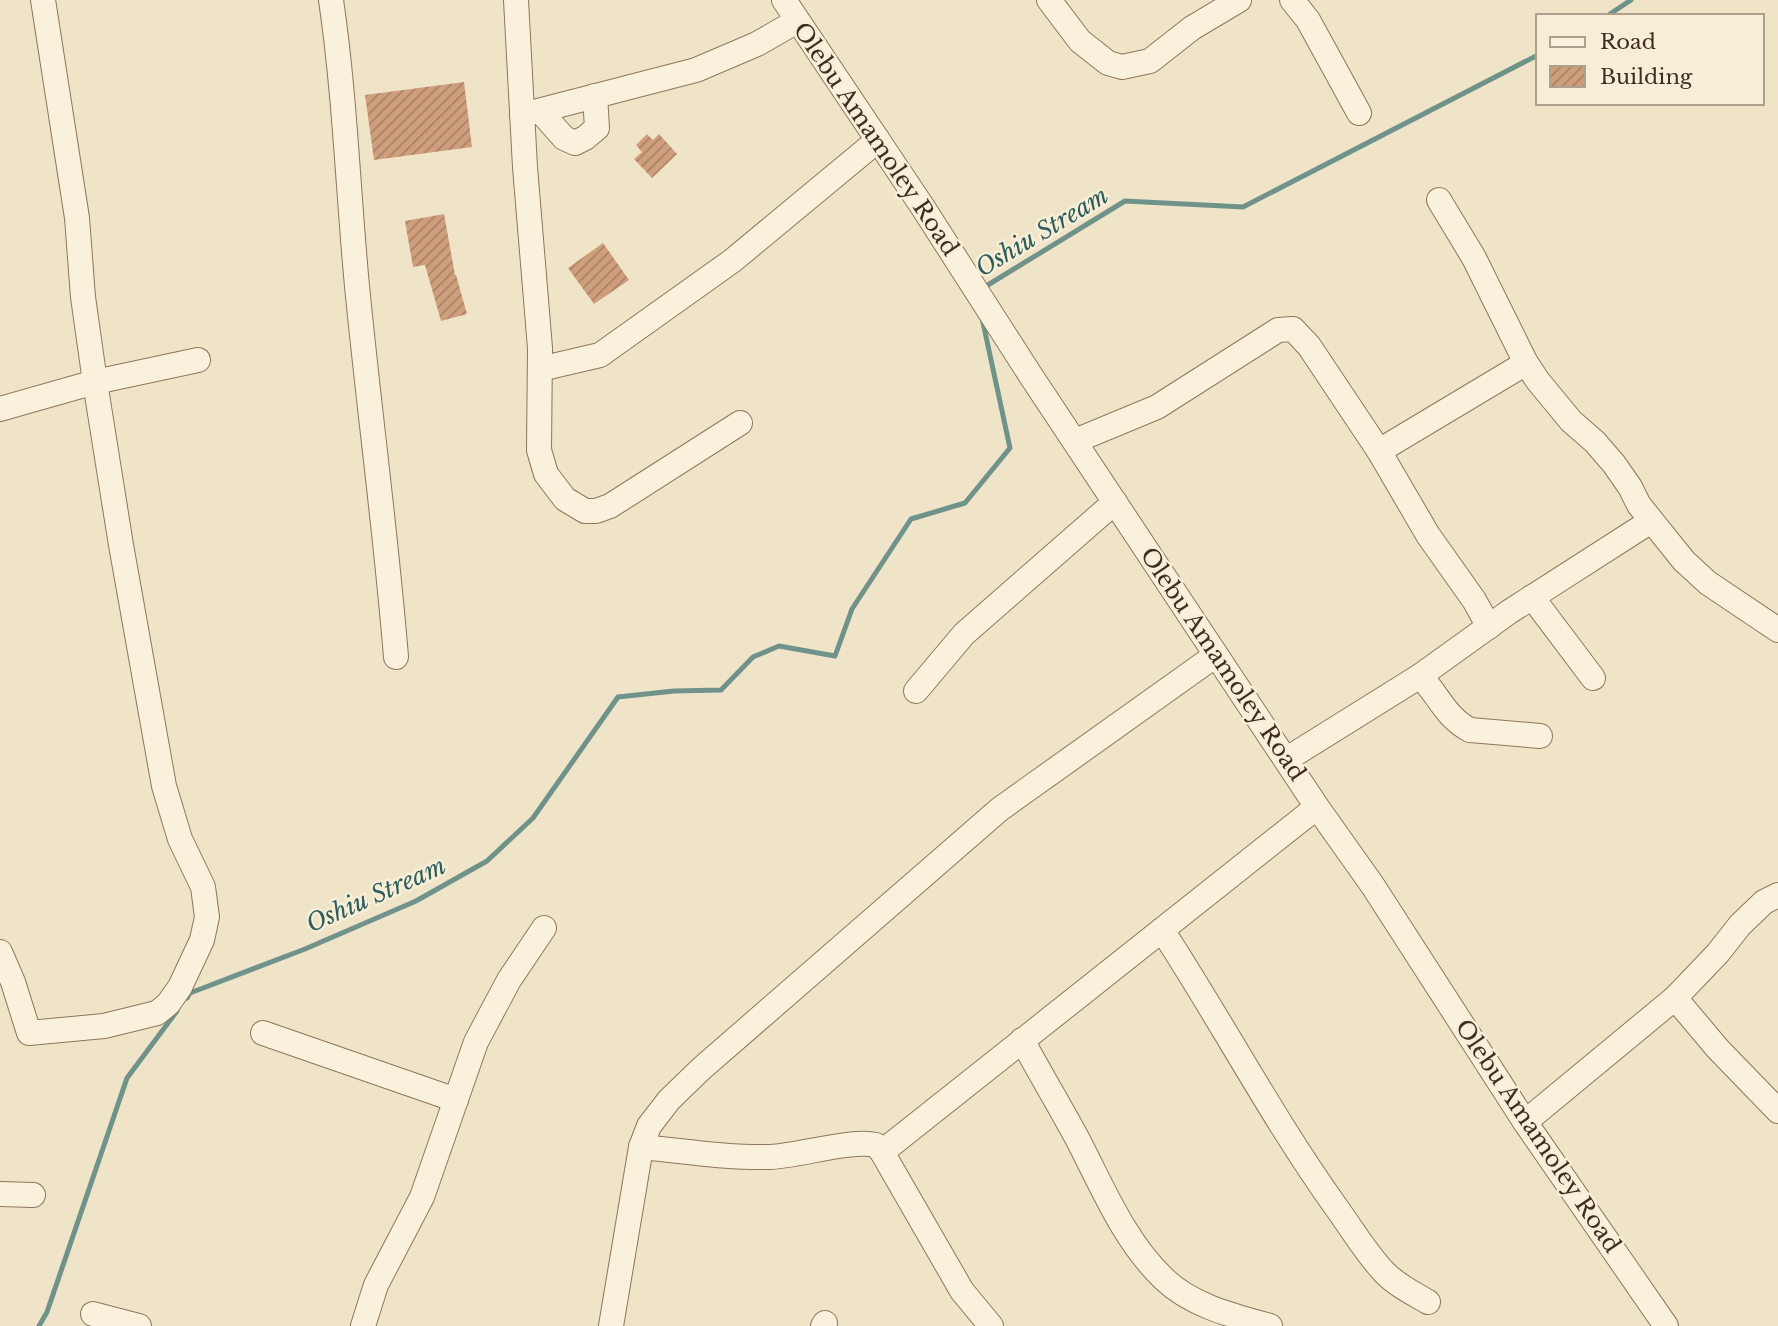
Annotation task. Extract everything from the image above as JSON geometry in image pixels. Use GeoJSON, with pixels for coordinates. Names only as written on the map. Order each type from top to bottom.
{"type":"FeatureCollection","features":[{"type":"Feature","properties":{"kind":"street"},"geometry":{"type":"LineString","coordinates":[[0,952],[13,982],[29,1033],[104,1026],[157,1013],[168,1004],[180,987],[202,940],[207,917],[203,887],[180,839],[164,786],[95,382],[83,297],[77,218],[43,0]]}},
{"type":"Feature","properties":{"kind":"street"},"geometry":{"type":"LineString","coordinates":[[331,0],[339,53],[357,286],[397,657]]}},
{"type":"Feature","properties":{"kind":"street"},"geometry":{"type":"LineString","coordinates":[[516,0],[531,113],[540,369],[539,450],[546,474],[565,499],[586,511],[596,511],[610,506],[740,423]]}},
{"type":"Feature","properties":{"kind":"street"},"geometry":{"type":"LineString","coordinates":[[1049,0],[1080,41],[1108,63],[1122,67],[1150,61],[1192,28],[1239,0]]}},
{"type":"Feature","properties":{"kind":"street"},"geometry":{"type":"LineString","coordinates":[[1292,0],[1308,20],[1359,113]]}},
{"type":"Feature","properties":{"kind":"street"},"geometry":{"type":"LineString","coordinates":[[531,113],[696,70],[757,44],[790,10]]}},
{"type":"Feature","properties":{"kind":"street","name":"Olebu Amamoley Road"},"geometry":{"type":"LineString","coordinates":[[790,10],[1317,807],[1373,886],[1525,1122],[1666,1326]]}},
{"type":"Feature","properties":{"kind":"street"},"geometry":{"type":"LineString","coordinates":[[531,113],[575,143],[597,128],[595,96]]}},
{"type":"Feature","properties":{"kind":"street"},"geometry":{"type":"LineString","coordinates":[[540,369],[600,355],[732,261],[878,140]]}},
{"type":"Feature","properties":{"kind":"street"},"geometry":{"type":"LineString","coordinates":[[1439,200],[1475,258],[1526,363],[1571,421],[1595,442],[1614,464],[1651,521],[1684,561],[1708,583],[1778,631]]}},
{"type":"Feature","properties":{"kind":"street"},"geometry":{"type":"LineString","coordinates":[[1075,441],[1157,407],[1278,330],[1293,329],[1309,346],[1379,451],[1422,525],[1474,600],[1489,627]]}},
{"type":"Feature","properties":{"kind":"street"},"geometry":{"type":"LineString","coordinates":[[0,408],[95,382],[198,360]]}},
{"type":"Feature","properties":{"kind":"street"},"geometry":{"type":"LineString","coordinates":[[1379,451],[1526,363]]}},
{"type":"Feature","properties":{"kind":"street"},"geometry":{"type":"LineString","coordinates":[[916,691],[964,634],[1018,584],[1115,502]]}},
{"type":"Feature","properties":{"kind":"street"},"geometry":{"type":"LineString","coordinates":[[1287,759],[1420,676],[1532,597],[1651,521]]}},
{"type":"Feature","properties":{"kind":"street"},"geometry":{"type":"LineString","coordinates":[[1532,597],[1593,678]]}},
{"type":"Feature","properties":{"kind":"street"},"geometry":{"type":"LineString","coordinates":[[611,1326],[641,1147],[649,1126],[669,1100],[701,1069],[1000,809],[1216,655]]}},
{"type":"Feature","properties":{"kind":"street"},"geometry":{"type":"LineString","coordinates":[[1420,676],[1447,713],[1470,730],[1540,736]]}},
{"type":"Feature","properties":{"kind":"street"},"geometry":{"type":"LineString","coordinates":[[882,1152],[1317,807]]}},
{"type":"Feature","properties":{"kind":"street"},"geometry":{"type":"LineString","coordinates":[[1525,1122],[1675,998],[1718,953],[1740,925],[1764,902],[1778,895]]}},
{"type":"Feature","properties":{"kind":"street"},"geometry":{"type":"LineString","coordinates":[[363,1326],[376,1286],[422,1198],[477,1042],[500,997],[544,928]]}},
{"type":"Feature","properties":{"kind":"street"},"geometry":{"type":"LineString","coordinates":[[1163,930],[1283,1130],[1327,1195],[1383,1271],[1396,1283],[1428,1302]]}},
{"type":"Feature","properties":{"kind":"street"},"geometry":{"type":"LineString","coordinates":[[1675,998],[1727,1059],[1778,1111]]}},
{"type":"Feature","properties":{"kind":"street"},"geometry":{"type":"LineString","coordinates":[[263,1033],[456,1100]]}},
{"type":"Feature","properties":{"kind":"street"},"geometry":{"type":"LineString","coordinates":[[1022,1040],[1130,1237],[1164,1279],[1186,1295],[1208,1306],[1237,1318],[1270,1326]]}},
{"type":"Feature","properties":{"kind":"street"},"geometry":{"type":"LineString","coordinates":[[641,1147],[717,1155],[772,1157],[876,1145],[962,1291],[991,1326]]}},
{"type":"Feature","properties":{"kind":"street"},"geometry":{"type":"LineString","coordinates":[[0,1194],[33,1195]]}},
{"type":"Feature","properties":{"kind":"street"},"geometry":{"type":"LineString","coordinates":[[93,1314],[139,1326]]}},
{"type":"Feature","properties":{"kind":"building"},"geometry":{"type":"Polygon","coordinates":[[[464,82],[472,147],[374,160],[365,95],[464,82]]]}},
{"type":"Feature","properties":{"kind":"building"},"geometry":{"type":"Polygon","coordinates":[[[647,134],[653,140],[659,134],[677,154],[652,178],[634,159],[642,152],[636,145],[647,134]]]}},
{"type":"Feature","properties":{"kind":"building"},"geometry":{"type":"Polygon","coordinates":[[[444,214],[455,275],[467,314],[441,321],[425,265],[413,267],[405,221],[444,214]]]}},
{"type":"Feature","properties":{"kind":"building"},"geometry":{"type":"Polygon","coordinates":[[[603,243],[629,280],[594,304],[568,268],[603,243]]]}},
{"type":"Feature","properties":{"kind":"waterway","name":"Oshiu Stream"},"geometry":{"type":"LineString","coordinates":[[1610,14],[1631,0]]}},
{"type":"Feature","properties":{"kind":"waterway","name":"Oshiu Stream"},"geometry":{"type":"LineString","coordinates":[[983,288],[1125,201],[1243,207],[1536,56]]}},
{"type":"Feature","properties":{"kind":"waterway","name":"Oshiu Stream"},"geometry":{"type":"LineString","coordinates":[[187,998],[190,993],[305,949],[416,901],[487,861],[533,818],[618,697],[674,691],[721,690],[753,657],[779,646],[835,656],[852,609],[911,519],[965,503],[1010,448],[982,318]]}},
{"type":"Feature","properties":{"kind":"waterway","name":"Oshiu Stream"},"geometry":{"type":"LineString","coordinates":[[39,1326],[47,1312],[127,1078],[177,1011]]}}]}
